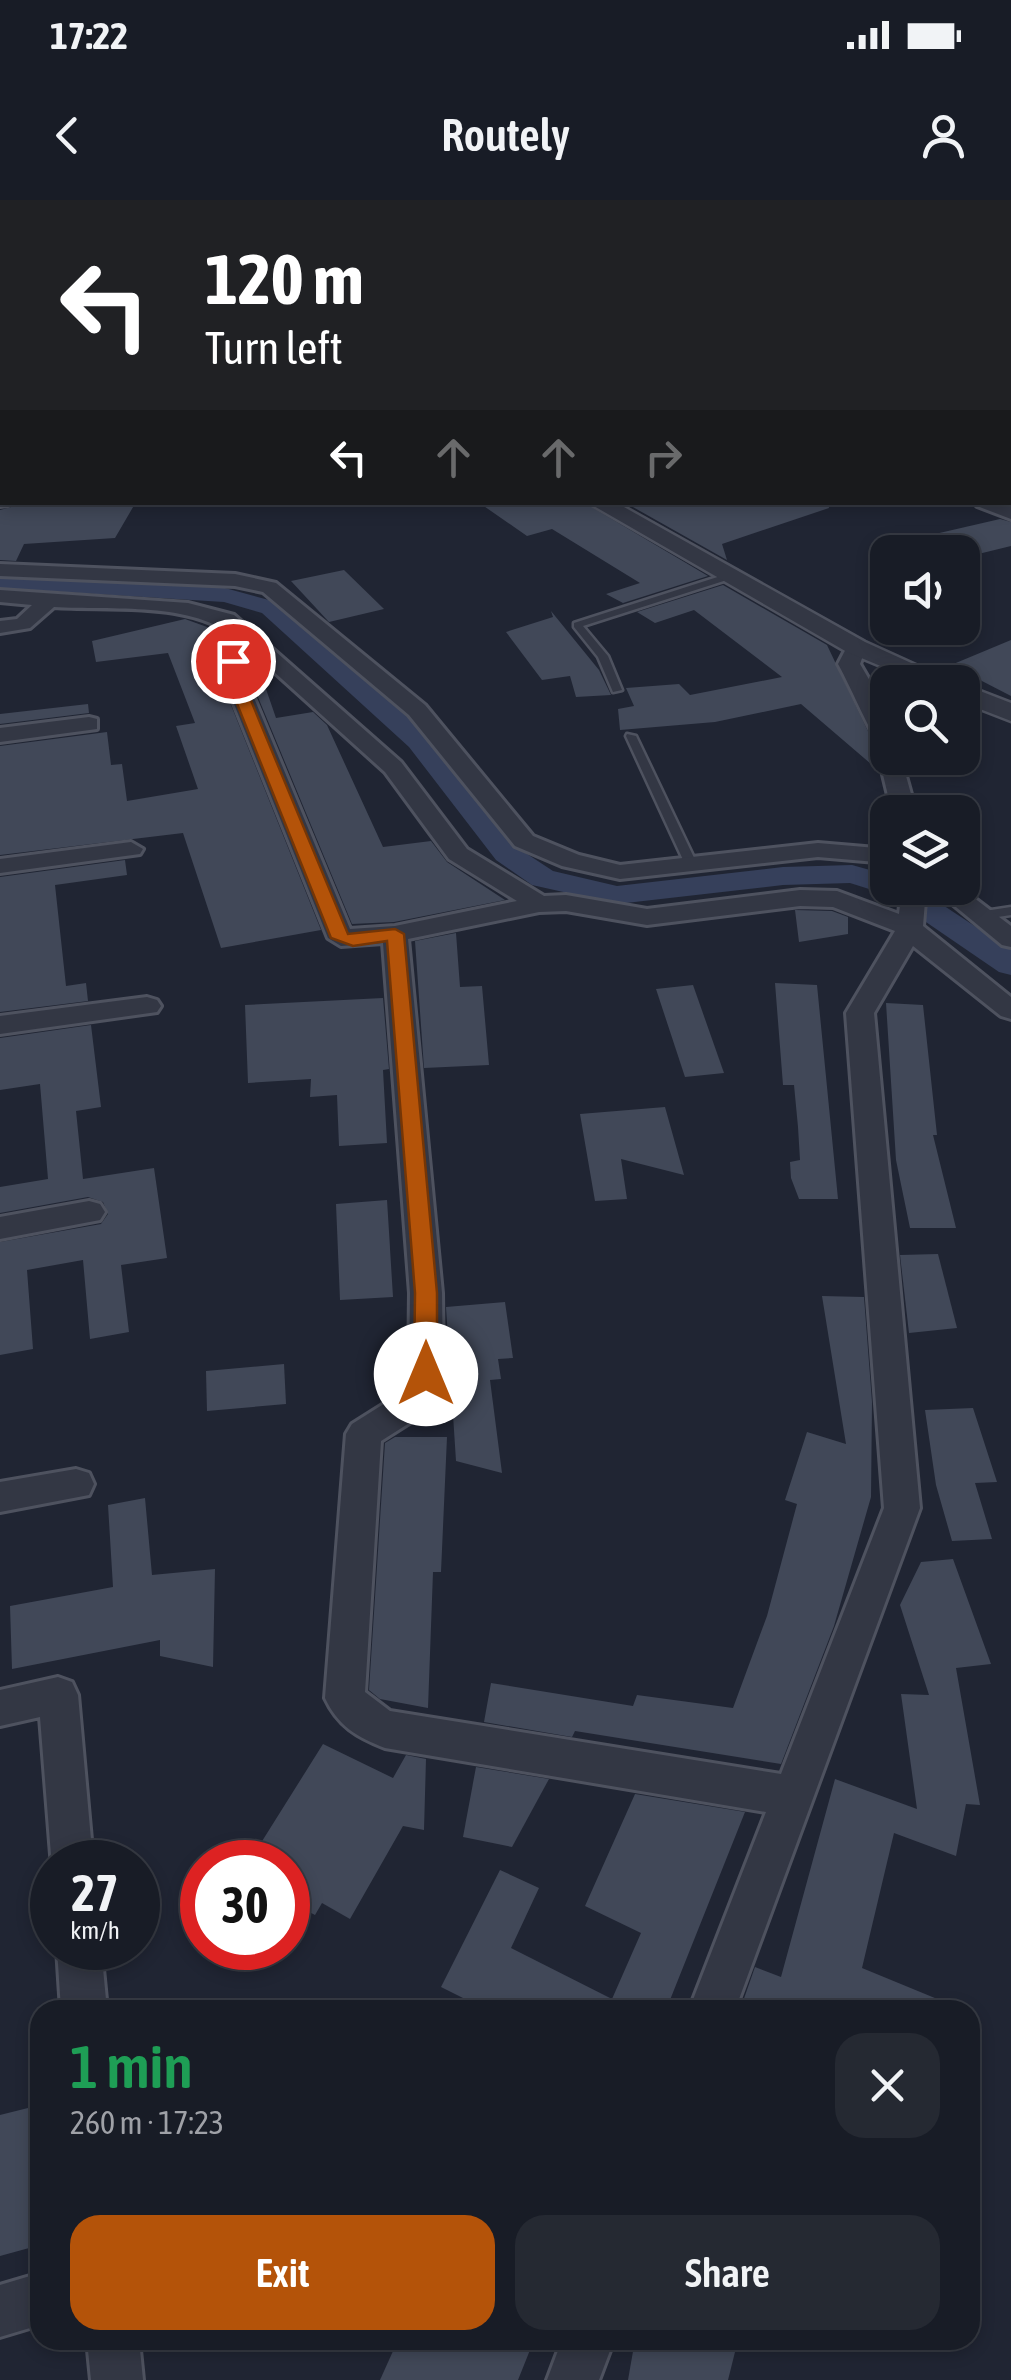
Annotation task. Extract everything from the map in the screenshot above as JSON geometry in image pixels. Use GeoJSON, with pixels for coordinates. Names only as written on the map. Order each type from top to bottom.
{"type":"FeatureCollection","features":[{"type":"Feature","properties":{"kind":"street"},"geometry":{"type":"LineString","coordinates":[[603,505],[856,647],[899,665]]}},
{"type":"Feature","properties":{"kind":"street"},"geometry":{"type":"LineString","coordinates":[[0,570],[234,580],[269,587],[417,710],[524,841],[571,862],[620,872],[818,850],[870,854]]}},
{"type":"Feature","properties":{"kind":"street"},"geometry":{"type":"LineString","coordinates":[[0,596],[188,608],[227,619],[393,767],[458,854],[539,904]]}},
{"type":"Feature","properties":{"kind":"street"},"geometry":{"type":"LineString","coordinates":[[0,627],[23,624],[49,601]]}},
{"type":"Feature","properties":{"kind":"street"},"geometry":{"type":"LineString","coordinates":[[249,639],[233,661],[233,674],[340,938],[395,934],[539,904],[566,904],[646,917],[800,898],[837,899],[910,928],[1011,1010]]}},
{"type":"Feature","properties":{"kind":"street"},"geometry":{"type":"LineString","coordinates":[[856,647],[850,664],[870,700]]}},
{"type":"Feature","properties":{"kind":"street"},"geometry":{"type":"LineString","coordinates":[[980,700],[1011,713]]}},
{"type":"Feature","properties":{"kind":"street"},"geometry":{"type":"LineString","coordinates":[[0,734],[89,724]]}},
{"type":"Feature","properties":{"kind":"street"},"geometry":{"type":"LineString","coordinates":[[0,866],[131,849]]}},
{"type":"Feature","properties":{"kind":"street"},"geometry":{"type":"LineString","coordinates":[[716,2000],[902,1508],[860,1013],[910,928],[912,905]]}},
{"type":"Feature","properties":{"kind":"street"},"geometry":{"type":"LineString","coordinates":[[965,905],[1011,939]]}},
{"type":"Feature","properties":{"kind":"street"},"geometry":{"type":"LineString","coordinates":[[395,934],[426,1293],[426,1374],[410,1405],[364,1434],[345,1698],[360,1716],[385,1729],[792,1796]]}},
{"type":"Feature","properties":{"kind":"street"},"geometry":{"type":"LineString","coordinates":[[0,1026],[148,1006]]}},
{"type":"Feature","properties":{"kind":"street"},"geometry":{"type":"LineString","coordinates":[[0,1228],[89,1212]]}},
{"type":"Feature","properties":{"kind":"street"},"geometry":{"type":"LineString","coordinates":[[0,1498],[76,1484]]}},
{"type":"Feature","properties":{"kind":"street"},"geometry":{"type":"LineString","coordinates":[[0,1708],[58,1695],[70,1840]]}},
{"type":"Feature","properties":{"kind":"street"},"geometry":{"type":"LineString","coordinates":[[81,1970],[83,2000]]}},
{"type":"Feature","properties":{"kind":"street"},"geometry":{"type":"LineString","coordinates":[[0,2311],[30,2303]]}},
{"type":"Feature","properties":{"kind":"street"},"geometry":{"type":"LineString","coordinates":[[114,2350],[116,2380]]}},
{"type":"Feature","properties":{"kind":"street"},"geometry":{"type":"LineString","coordinates":[[574,2380],[584,2350]]}},
{"type":"Feature","properties":{"kind":"lane"},"geometry":{"type":"LineString","coordinates":[[617,690],[603,656],[578,625],[730,576]]}},
{"type":"Feature","properties":{"kind":"lane"},"geometry":{"type":"LineString","coordinates":[[631,736],[691,864]]}},
{"type":"Feature","properties":{"kind":"lane"},"geometry":{"type":"LineString","coordinates":[[978,916],[1011,911]]}},
{"type":"Feature","properties":{"kind":"building"},"geometry":{"type":"Polygon","coordinates":[[[134,505],[115,538],[24,544],[16,561],[0,560],[0,510],[134,505]]]}},
{"type":"Feature","properties":{"kind":"building"},"geometry":{"type":"Polygon","coordinates":[[[482,505],[588,505],[708,576],[623,603],[606,594],[640,583],[552,529],[527,536],[482,505]]]}},
{"type":"Feature","properties":{"kind":"building"},"geometry":{"type":"Polygon","coordinates":[[[629,505],[828,505],[722,544],[727,560],[629,505]]]}},
{"type":"Feature","properties":{"kind":"building"},"geometry":{"type":"Polygon","coordinates":[[[1000,519],[1011,522],[1011,546],[980,554],[980,535],[931,535],[1000,519]]]}},
{"type":"Feature","properties":{"kind":"building"},"geometry":{"type":"Polygon","coordinates":[[[344,570],[384,609],[329,622],[291,581],[344,570]]]}},
{"type":"Feature","properties":{"kind":"building"},"geometry":{"type":"Polygon","coordinates":[[[723,585],[827,645],[870,736],[870,763],[801,704],[715,722],[620,730],[618,709],[634,706],[626,688],[679,684],[690,695],[782,677],[694,610],[655,623],[637,612],[723,585]]]}},
{"type":"Feature","properties":{"kind":"building"},"geometry":{"type":"Polygon","coordinates":[[[551,611],[599,670],[611,695],[576,697],[570,676],[542,680],[506,632],[553,617],[551,611]]]}},
{"type":"Feature","properties":{"kind":"building"},"geometry":{"type":"Polygon","coordinates":[[[185,619],[218,631],[231,643],[220,659],[219,675],[321,930],[221,948],[183,833],[0,855],[0,746],[107,732],[111,765],[122,764],[127,801],[198,789],[176,726],[195,723],[168,653],[96,662],[92,641],[185,619]]]}},
{"type":"Feature","properties":{"kind":"building"},"geometry":{"type":"Polygon","coordinates":[[[1011,640],[1011,696],[980,680],[980,665],[951,665],[1011,640]]]}},
{"type":"Feature","properties":{"kind":"building"},"geometry":{"type":"Polygon","coordinates":[[[248,661],[257,663],[276,718],[313,712],[327,725],[383,847],[431,841],[447,862],[505,900],[394,922],[352,924],[248,673],[248,661]]]}},
{"type":"Feature","properties":{"kind":"building"},"geometry":{"type":"Polygon","coordinates":[[[88,704],[89,713],[0,724],[0,714],[88,704]]]}},
{"type":"Feature","properties":{"kind":"building"},"geometry":{"type":"Polygon","coordinates":[[[125,860],[127,875],[55,885],[66,986],[86,983],[88,1001],[0,1012],[0,877],[125,860]]]}},
{"type":"Feature","properties":{"kind":"building"},"geometry":{"type":"Polygon","coordinates":[[[795,910],[832,911],[848,917],[848,934],[799,942],[795,910]]]}},
{"type":"Feature","properties":{"kind":"building"},"geometry":{"type":"Polygon","coordinates":[[[456,933],[460,987],[482,986],[489,1065],[424,1068],[415,941],[456,933]]]}},
{"type":"Feature","properties":{"kind":"building"},"geometry":{"type":"Polygon","coordinates":[[[775,983],[817,985],[838,1199],[799,1199],[791,1178],[790,1162],[800,1160],[798,1127],[794,1085],[783,1085],[775,983]]]}},
{"type":"Feature","properties":{"kind":"building"},"geometry":{"type":"Polygon","coordinates":[[[693,985],[724,1073],[685,1077],[656,989],[693,985]]]}},
{"type":"Feature","properties":{"kind":"building"},"geometry":{"type":"Polygon","coordinates":[[[383,998],[389,1069],[383,1070],[387,1143],[339,1146],[337,1095],[310,1097],[311,1079],[248,1083],[245,1005],[383,998]]]}},
{"type":"Feature","properties":{"kind":"building"},"geometry":{"type":"Polygon","coordinates":[[[886,1003],[923,1005],[937,1135],[933,1135],[956,1228],[910,1228],[896,1160],[886,1003]]]}},
{"type":"Feature","properties":{"kind":"building"},"geometry":{"type":"Polygon","coordinates":[[[91,1025],[101,1107],[76,1111],[83,1179],[154,1168],[167,1258],[121,1265],[129,1332],[90,1339],[83,1260],[27,1270],[33,1349],[0,1355],[0,1242],[101,1224],[108,1214],[103,1202],[88,1197],[0,1213],[0,1187],[48,1179],[40,1084],[0,1090],[0,1038],[91,1025]]]}},
{"type":"Feature","properties":{"kind":"building"},"geometry":{"type":"Polygon","coordinates":[[[665,1107],[684,1175],[621,1159],[627,1199],[595,1201],[580,1114],[665,1107]]]}},
{"type":"Feature","properties":{"kind":"building"},"geometry":{"type":"Polygon","coordinates":[[[387,1200],[393,1297],[340,1300],[336,1204],[387,1200]]]}},
{"type":"Feature","properties":{"kind":"building"},"geometry":{"type":"Polygon","coordinates":[[[938,1254],[957,1328],[909,1333],[900,1255],[938,1254]]]}},
{"type":"Feature","properties":{"kind":"building"},"geometry":{"type":"Polygon","coordinates":[[[822,1296],[864,1297],[872,1402],[871,1497],[834,1626],[781,1764],[575,1731],[572,1737],[484,1722],[491,1683],[633,1706],[637,1695],[733,1708],[767,1616],[797,1504],[785,1500],[807,1432],[846,1444],[822,1296]]]}},
{"type":"Feature","properties":{"kind":"building"},"geometry":{"type":"Polygon","coordinates":[[[505,1302],[513,1358],[498,1359],[501,1379],[490,1380],[502,1473],[456,1461],[446,1307],[505,1302]]]}},
{"type":"Feature","properties":{"kind":"building"},"geometry":{"type":"Polygon","coordinates":[[[284,1364],[286,1404],[207,1411],[206,1371],[284,1364]]]}},
{"type":"Feature","properties":{"kind":"building"},"geometry":{"type":"Polygon","coordinates":[[[973,1408],[997,1482],[975,1483],[992,1539],[952,1541],[936,1485],[925,1410],[973,1408]]]}},
{"type":"Feature","properties":{"kind":"building"},"geometry":{"type":"Polygon","coordinates":[[[395,1437],[447,1437],[441,1572],[433,1572],[428,1708],[380,1699],[369,1690],[385,1443],[395,1437]]]}},
{"type":"Feature","properties":{"kind":"building"},"geometry":{"type":"Polygon","coordinates":[[[145,1498],[152,1575],[215,1569],[213,1667],[160,1656],[160,1640],[12,1669],[10,1606],[113,1587],[108,1505],[145,1498]]]}},
{"type":"Feature","properties":{"kind":"building"},"geometry":{"type":"Polygon","coordinates":[[[953,1559],[991,1664],[956,1668],[980,1805],[966,1804],[956,1856],[894,1833],[862,1968],[940,2000],[743,2000],[755,1967],[781,1977],[835,1779],[917,1809],[901,1694],[929,1695],[900,1605],[921,1562],[953,1559]]]}},
{"type":"Feature","properties":{"kind":"building"},"geometry":{"type":"Polygon","coordinates":[[[323,1744],[393,1778],[406,1755],[426,1759],[424,1830],[403,1826],[350,1919],[322,1903],[315,1915],[310,1912],[310,1840],[263,1840],[323,1744]]]}},
{"type":"Feature","properties":{"kind":"building"},"geometry":{"type":"Polygon","coordinates":[[[476,1767],[549,1779],[512,1847],[463,1837],[476,1767]]]}},
{"type":"Feature","properties":{"kind":"building"},"geometry":{"type":"Polygon","coordinates":[[[635,1794],[745,1812],[670,2000],[467,2000],[441,1987],[500,1870],[539,1888],[511,1948],[612,1999],[641,1933],[585,1906],[635,1794]]]}},
{"type":"Feature","properties":{"kind":"building"},"geometry":{"type":"Polygon","coordinates":[[[30,2108],[30,2248],[0,2256],[0,2115],[30,2108]]]}},
{"type":"Feature","properties":{"kind":"building"},"geometry":{"type":"Polygon","coordinates":[[[394,2350],[530,2350],[518,2380],[380,2380],[394,2350]]]}},
{"type":"Feature","properties":{"kind":"building"},"geometry":{"type":"Polygon","coordinates":[[[633,2350],[736,2350],[728,2380],[628,2380],[633,2350]]]}},
{"type":"Feature","properties":{"kind":"waterway"},"geometry":{"type":"LineString","coordinates":[[0,581],[225,595],[271,608],[419,741],[507,854],[543,878],[617,895],[783,876],[852,874],[870,880]]}},
{"type":"Feature","properties":{"kind":"waterway"},"geometry":{"type":"LineString","coordinates":[[922,905],[1011,965]]}},
{"type":"Feature","properties":{"kind":"route"},"geometry":{"type":"LineString","coordinates":[[233,661],[233,674],[286,812],[340,938],[395,934],[426,1293],[426,1374]]}}]}
